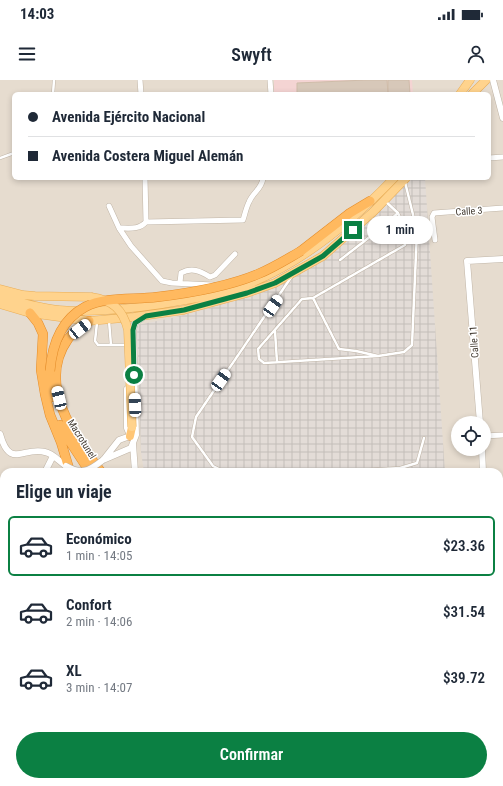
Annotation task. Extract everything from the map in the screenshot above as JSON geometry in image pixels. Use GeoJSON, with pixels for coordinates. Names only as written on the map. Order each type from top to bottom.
{"type":"FeatureCollection","features":[{"type":"Feature","properties":{"kind":"highway","name":"Macrotunel"},"geometry":{"type":"LineString","coordinates":[[87,468],[63,438],[54,418],[50,391],[52,352],[59,333],[72,318],[84,308],[102,301],[180,294],[222,285],[257,274],[301,251],[350,213],[370,201]]}},
{"type":"Feature","properties":{"kind":"highway"},"geometry":{"type":"LineString","coordinates":[[30,313],[38,323],[42,334],[41,370],[54,418]]}},
{"type":"Feature","properties":{"kind":"highway"},"geometry":{"type":"LineString","coordinates":[[93,321],[69,338],[60,354],[56,367],[56,385],[62,410],[73,433],[98,468]]}},
{"type":"Feature","properties":{"kind":"highway"},"geometry":{"type":"LineString","coordinates":[[130,436],[132,426]]}},
{"type":"Feature","properties":{"kind":"highway"},"geometry":{"type":"LineString","coordinates":[[63,438],[68,468]]}},
{"type":"Feature","properties":{"kind":"main road"},"geometry":{"type":"LineString","coordinates":[[462,91],[470,80]]}},
{"type":"Feature","properties":{"kind":"main road"},"geometry":{"type":"LineString","coordinates":[[474,92],[486,80]]}},
{"type":"Feature","properties":{"kind":"main road"},"geometry":{"type":"LineString","coordinates":[[0,297],[59,310],[97,311],[144,306],[225,292],[274,272],[300,258],[330,237],[392,180]]}},
{"type":"Feature","properties":{"kind":"main road"},"geometry":{"type":"LineString","coordinates":[[0,304],[30,313],[93,321],[146,316],[184,310],[247,293],[275,283],[323,256],[385,200],[404,180]]}},
{"type":"Feature","properties":{"kind":"main road"},"geometry":{"type":"LineString","coordinates":[[0,289],[23,295],[102,298],[118,309],[126,322],[128,330],[132,426]]}},
{"type":"Feature","properties":{"kind":"street"},"geometry":{"type":"LineString","coordinates":[[140,80],[141,92]]}},
{"type":"Feature","properties":{"kind":"street"},"geometry":{"type":"LineString","coordinates":[[270,80],[271,92]]}},
{"type":"Feature","properties":{"kind":"street"},"geometry":{"type":"LineString","coordinates":[[493,80],[503,118]]}},
{"type":"Feature","properties":{"kind":"street"},"geometry":{"type":"LineString","coordinates":[[491,158],[503,157]]}},
{"type":"Feature","properties":{"kind":"street"},"geometry":{"type":"LineString","coordinates":[[145,180],[146,222]]}},
{"type":"Feature","properties":{"kind":"street"},"geometry":{"type":"LineString","coordinates":[[119,228],[132,229],[141,226],[146,222],[243,220],[248,202],[260,188],[262,180]]}},
{"type":"Feature","properties":{"kind":"street"},"geometry":{"type":"LineString","coordinates":[[109,206],[119,228],[135,251],[162,281],[180,284],[222,285],[240,282],[247,284]]}},
{"type":"Feature","properties":{"kind":"street","name":"Calle 3"},"geometry":{"type":"LineString","coordinates":[[435,240],[432,216],[434,213],[503,208]]}},
{"type":"Feature","properties":{"kind":"street"},"geometry":{"type":"LineString","coordinates":[[180,284],[181,273],[184,271],[199,270],[210,277],[215,275],[236,254]]}},
{"type":"Feature","properties":{"kind":"street","name":"Calle 11"},"geometry":{"type":"LineString","coordinates":[[479,416],[468,261],[503,259]]}},
{"type":"Feature","properties":{"kind":"street"},"geometry":{"type":"LineString","coordinates":[[91,468],[103,460],[126,451],[133,444],[136,435],[133,330],[135,323],[146,316]]}},
{"type":"Feature","properties":{"kind":"street"},"geometry":{"type":"LineString","coordinates":[[112,319],[124,327],[126,345],[127,428],[133,444],[135,468]]}},
{"type":"Feature","properties":{"kind":"street"},"geometry":{"type":"LineString","coordinates":[[0,434],[3,444],[8,452],[20,455],[38,450],[46,452],[67,468]]}},
{"type":"Feature","properties":{"kind":"street"},"geometry":{"type":"LineString","coordinates":[[491,436],[503,435]]}},
{"type":"Feature","properties":{"kind":"street"},"geometry":{"type":"LineString","coordinates":[[103,460],[119,440],[130,436]]}},
{"type":"Feature","properties":{"kind":"street"},"geometry":{"type":"LineString","coordinates":[[47,468],[53,456]]}},
{"type":"Feature","properties":{"kind":"street"},"geometry":{"type":"LineString","coordinates":[[482,456],[483,468]]}},
{"type":"Feature","properties":{"kind":"lane"},"geometry":{"type":"LineString","coordinates":[[53,92],[54,80]]}},
{"type":"Feature","properties":{"kind":"lane"},"geometry":{"type":"LineString","coordinates":[[0,158],[12,154]]}},
{"type":"Feature","properties":{"kind":"lane"},"geometry":{"type":"LineString","coordinates":[[385,200],[398,213],[407,233],[405,245],[313,298],[302,299],[258,349],[259,359],[264,363],[378,356],[404,352],[412,345],[417,231],[405,180]]}},
{"type":"Feature","properties":{"kind":"lane"},"geometry":{"type":"LineString","coordinates":[[340,260],[398,213]]}},
{"type":"Feature","properties":{"kind":"lane"},"geometry":{"type":"LineString","coordinates":[[217,468],[213,466],[192,437],[196,417],[294,273]]}},
{"type":"Feature","properties":{"kind":"lane"},"geometry":{"type":"LineString","coordinates":[[313,298],[339,350],[356,351],[378,356]]}},
{"type":"Feature","properties":{"kind":"lane"},"geometry":{"type":"LineString","coordinates":[[111,345],[112,319]]}},
{"type":"Feature","properties":{"kind":"lane"},"geometry":{"type":"LineString","coordinates":[[93,321],[95,340],[98,345],[133,345]]}},
{"type":"Feature","properties":{"kind":"lane"},"geometry":{"type":"LineString","coordinates":[[275,331],[277,362]]}},
{"type":"Feature","properties":{"kind":"lane"},"geometry":{"type":"LineString","coordinates":[[400,468],[417,463],[424,438]]}},
{"type":"Feature","properties":{"kind":"shaded area"},"geometry":{"type":"Polygon","coordinates":[[[0,80],[503,80],[503,468],[0,468],[0,80]]]}},
{"type":"Feature","properties":{"kind":"shaded area"},"geometry":{"type":"Polygon","coordinates":[[[274,80],[412,80],[413,92],[274,92],[274,80]]]}},
{"type":"Feature","properties":{"kind":"shaded area"},"geometry":{"type":"Polygon","coordinates":[[[411,180],[425,180],[445,468],[143,468],[141,452],[137,325],[172,318],[213,307],[272,285],[326,252],[373,216],[411,180]]]}},
{"type":"Feature","properties":{"kind":"building"},"geometry":{"type":"Polygon","coordinates":[[[387,80],[388,92],[297,92],[297,83],[387,80]]]}},
{"type":"Feature","properties":{"kind":"building"},"geometry":{"type":"Polygon","coordinates":[[[388,80],[409,80],[410,92],[388,92],[388,80]]]}},
{"type":"Feature","properties":{"kind":"route"},"geometry":{"type":"LineString","coordinates":[[134,375],[133,330],[135,323],[146,316],[184,310],[247,293],[275,283],[323,256],[353,230]]}}]}
